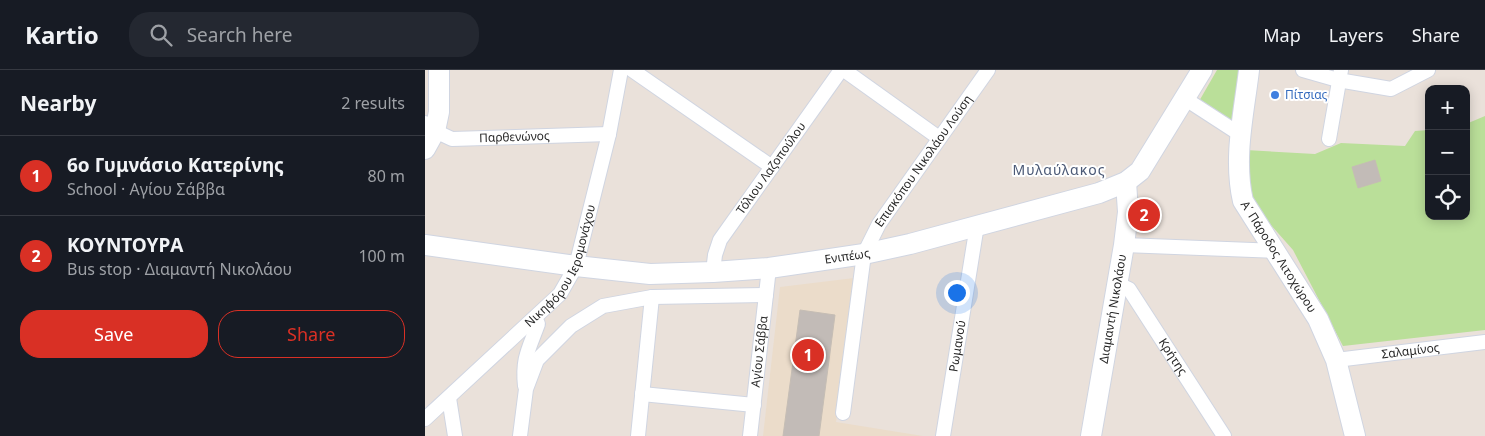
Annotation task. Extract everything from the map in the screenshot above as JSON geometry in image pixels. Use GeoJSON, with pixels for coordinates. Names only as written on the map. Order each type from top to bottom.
{"type":"FeatureCollection","features":[{"type":"Feature","properties":{"kind":"street"},"geometry":{"type":"LineString","coordinates":[[425,149],[430,127],[439,112],[439,70]]}},
{"type":"Feature","properties":{"kind":"street","name":"Νικηφόρου Ιερομονάχου"},"geometry":{"type":"LineString","coordinates":[[425,420],[560,294],[576,266],[609,134],[621,70]]}},
{"type":"Feature","properties":{"kind":"street"},"geometry":{"type":"LineString","coordinates":[[632,70],[772,167]]}},
{"type":"Feature","properties":{"kind":"street"},"geometry":{"type":"LineString","coordinates":[[843,70],[939,138]]}},
{"type":"Feature","properties":{"kind":"street","name":"Τόλιου Λαζοπούλου"},"geometry":{"type":"LineString","coordinates":[[713,272],[715,255],[720,240],[843,70]]}},
{"type":"Feature","properties":{"kind":"street","name":"Επισκόπου Νικολάου Λούση"},"geometry":{"type":"LineString","coordinates":[[843,413],[864,254],[879,224],[988,70]]}},
{"type":"Feature","properties":{"kind":"street","name":"Ενιπέως"},"geometry":{"type":"LineString","coordinates":[[425,245],[576,266],[650,274],[769,268],[864,254],[910,244],[1099,193],[1126,182],[1140,171],[1202,70]]}},
{"type":"Feature","properties":{"kind":"street","name":"Α΄ Πάροδος Λιτοχώρου"},"geometry":{"type":"LineString","coordinates":[[1249,70],[1238,164],[1243,201],[1250,215],[1276,251],[1318,319],[1336,360],[1355,436]]}},
{"type":"Feature","properties":{"kind":"street"},"geometry":{"type":"LineString","coordinates":[[1303,70],[1339,75],[1391,88],[1428,70]]}},
{"type":"Feature","properties":{"kind":"street"},"geometry":{"type":"LineString","coordinates":[[1329,139],[1339,75]]}},
{"type":"Feature","properties":{"kind":"street"},"geometry":{"type":"LineString","coordinates":[[1185,98],[1241,135]]}},
{"type":"Feature","properties":{"kind":"street","name":"Παρθενώνος"},"geometry":{"type":"LineString","coordinates":[[430,127],[453,139],[609,134]]}},
{"type":"Feature","properties":{"kind":"street","name":"Διαμαντή Νικολάου"},"geometry":{"type":"LineString","coordinates":[[1091,436],[1124,245],[1128,212],[1126,182]]}},
{"type":"Feature","properties":{"kind":"street","name":"Ρωμανού"},"geometry":{"type":"LineString","coordinates":[[943,436],[977,225]]}},
{"type":"Feature","properties":{"kind":"street"},"geometry":{"type":"LineString","coordinates":[[1124,245],[1276,251]]}},
{"type":"Feature","properties":{"kind":"street","name":"Αγίου Σάββα"},"geometry":{"type":"LineString","coordinates":[[750,436],[769,268]]}},
{"type":"Feature","properties":{"kind":"street","name":"Κρήτης"},"geometry":{"type":"LineString","coordinates":[[1116,283],[1129,289],[1224,436]]}},
{"type":"Feature","properties":{"kind":"street"},"geometry":{"type":"LineString","coordinates":[[520,436],[526,389],[537,360],[571,326],[603,306],[652,297],[766,295]]}},
{"type":"Feature","properties":{"kind":"street"},"geometry":{"type":"LineString","coordinates":[[638,436],[652,297]]}},
{"type":"Feature","properties":{"kind":"street"},"geometry":{"type":"LineString","coordinates":[[526,389],[523,369],[524,361],[539,324],[535,318]]}},
{"type":"Feature","properties":{"kind":"street","name":"Σαλαμίνος"},"geometry":{"type":"LineString","coordinates":[[1336,360],[1485,342]]}},
{"type":"Feature","properties":{"kind":"street"},"geometry":{"type":"LineString","coordinates":[[642,394],[754,405]]}},
{"type":"Feature","properties":{"kind":"street"},"geometry":{"type":"LineString","coordinates":[[449,398],[455,436]]}},
{"type":"Feature","properties":{"kind":"shaded area"},"geometry":{"type":"Polygon","coordinates":[[[854,278],[836,422],[923,436],[763,436],[780,287],[854,278]]]}},
{"type":"Feature","properties":{"kind":"green space"},"geometry":{"type":"Polygon","coordinates":[[[1217,70],[1244,70],[1236,128],[1198,103],[1217,70]]]}},
{"type":"Feature","properties":{"kind":"green space"},"geometry":{"type":"Polygon","coordinates":[[[1485,116],[1485,330],[1343,346],[1293,250],[1256,208],[1247,190],[1246,150],[1315,154],[1341,143],[1405,146],[1415,131],[1425,130],[1425,220],[1470,220],[1470,122],[1485,116]]]}},
{"type":"Feature","properties":{"kind":"building"},"geometry":{"type":"Polygon","coordinates":[[[1375,160],[1381,181],[1358,188],[1352,167],[1375,160]]]}},
{"type":"Feature","properties":{"kind":"building"},"geometry":{"type":"Polygon","coordinates":[[[800,310],[835,315],[819,436],[783,436],[800,310]]]}},
{"type":"Feature","properties":{"kind":"place","name":"Πίτσιας"},"geometry":{"type":"Point","coordinates":[1275,95]}},
{"type":"Feature","properties":{"kind":"place","name":"ΚΟΥΝΤΟΥΡΑ"},"geometry":{"type":"Point","coordinates":[1144,215]}},
{"type":"Feature","properties":{"kind":"place","name":"6ο Γυμνάσιο Κατερίνης"},"geometry":{"type":"Point","coordinates":[808,355]}},
{"type":"Feature","properties":{"kind":"district","name":"Μυλαύλακος"},"geometry":{"type":"Point","coordinates":[1059,170]}}]}
